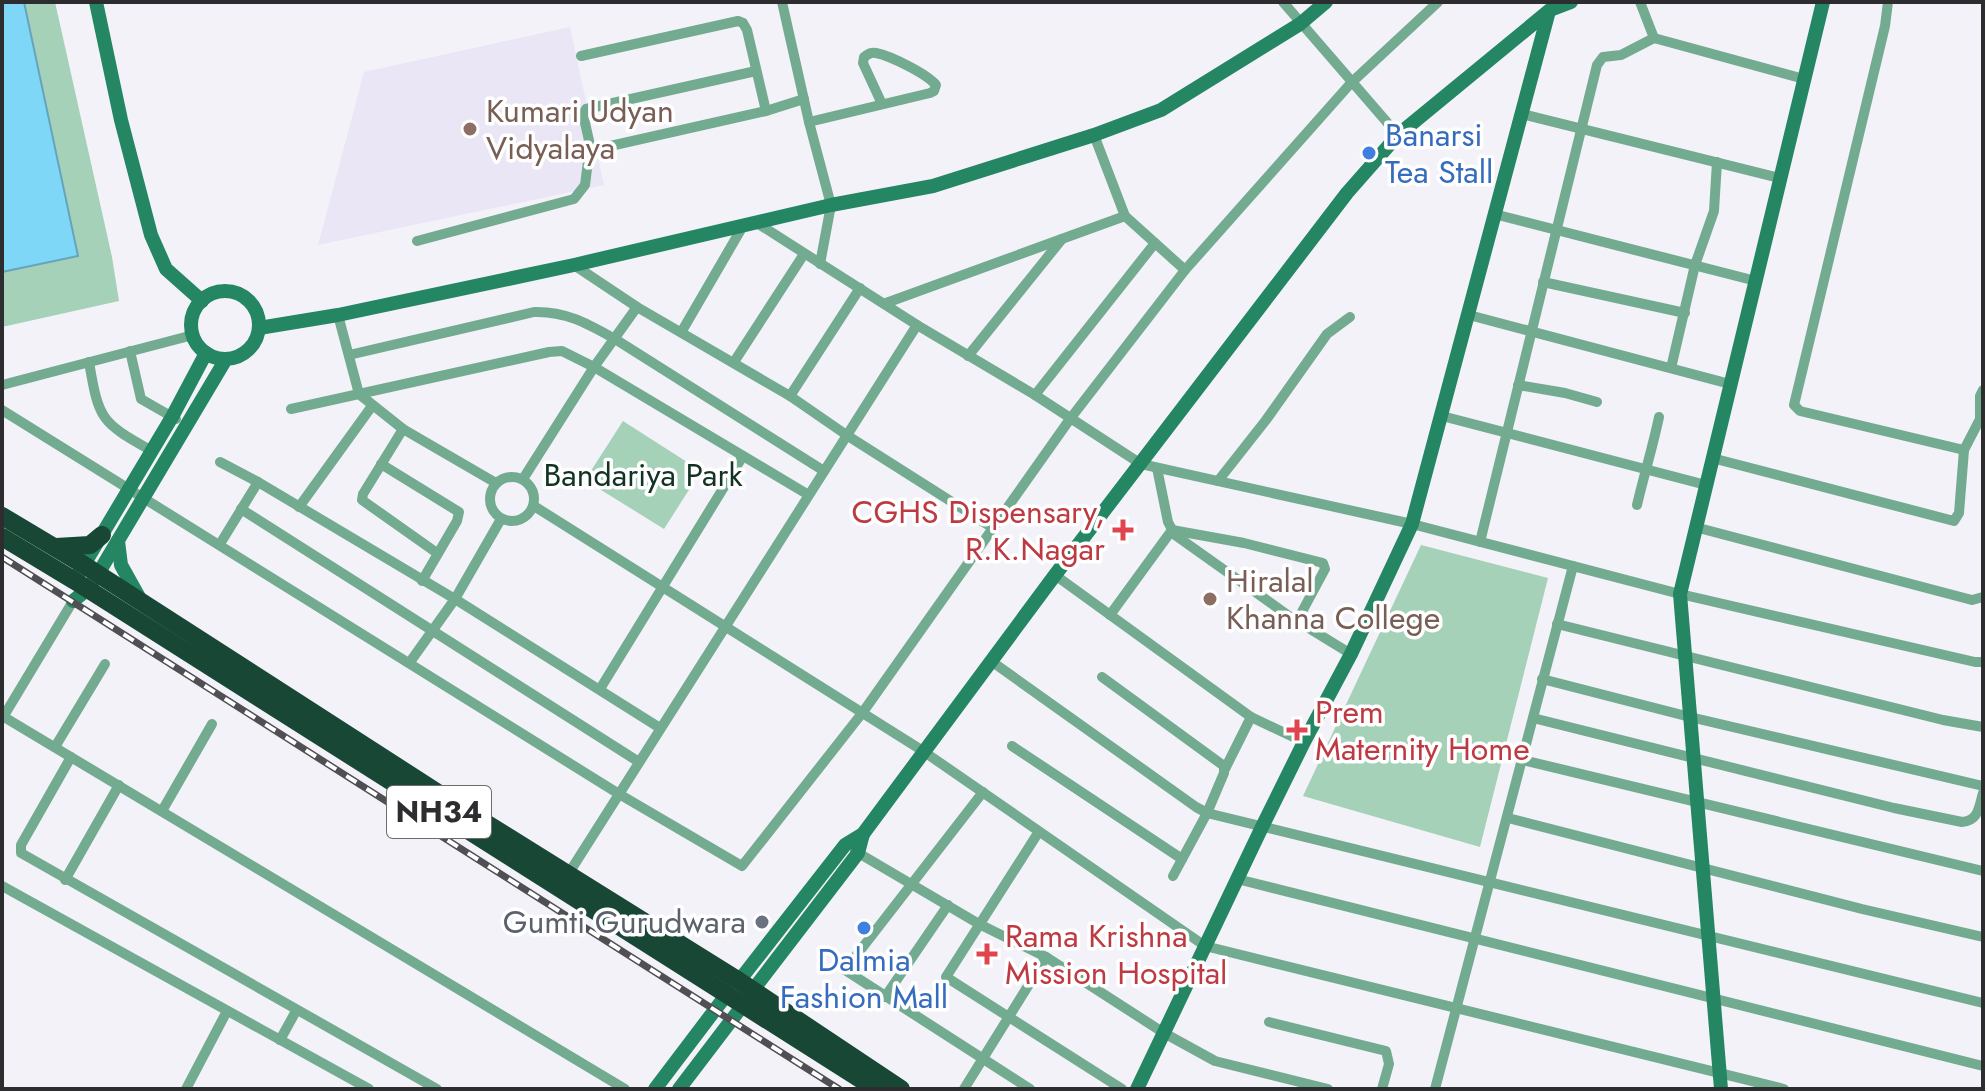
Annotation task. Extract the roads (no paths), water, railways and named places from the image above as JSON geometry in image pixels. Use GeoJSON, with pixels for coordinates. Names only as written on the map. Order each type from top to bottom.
{"type":"FeatureCollection","features":[{"type":"Feature","properties":{"kind":"highway","name":"NH34"},"geometry":{"type":"LineString","coordinates":[[2,516],[53,548],[84,582],[142,602],[422,792],[569,873],[876,1089]]}},
{"type":"Feature","properties":{"kind":"highway","name":"NH34"},"geometry":{"type":"LineString","coordinates":[[2,537],[84,582],[740,992],[901,1089]]}},
{"type":"Feature","properties":{"kind":"highway"},"geometry":{"type":"LineString","coordinates":[[53,548],[84,546],[110,538]]}},
{"type":"Feature","properties":{"kind":"street"},"geometry":{"type":"LineString","coordinates":[[96,2],[121,120],[151,235],[166,269],[202,301]]}},
{"type":"Feature","properties":{"kind":"street"},"geometry":{"type":"LineString","coordinates":[[782,2],[831,205],[820,264]]}},
{"type":"Feature","properties":{"kind":"street"},"geometry":{"type":"LineString","coordinates":[[1283,2],[1398,135]]}},
{"type":"Feature","properties":{"kind":"street"},"geometry":{"type":"LineString","coordinates":[[259,328],[338,315],[574,265],[831,205],[933,186],[1094,135],[1161,110],[1300,24],[1326,2]]}},
{"type":"Feature","properties":{"kind":"street"},"geometry":{"type":"LineString","coordinates":[[2,410],[619,794],[742,866],[863,712],[1070,419],[1185,270],[1351,83],[1438,2]]}},
{"type":"Feature","properties":{"kind":"street"},"geometry":{"type":"LineString","coordinates":[[655,1089],[858,853],[863,834],[923,751],[1347,193],[1398,135],[1550,10],[1571,2]]}},
{"type":"Feature","properties":{"kind":"street"},"geometry":{"type":"LineString","coordinates":[[1640,2],[1654,38]]}},
{"type":"Feature","properties":{"kind":"street"},"geometry":{"type":"LineString","coordinates":[[1721,1081],[1680,594],[1823,2]]}},
{"type":"Feature","properties":{"kind":"street"},"geometry":{"type":"LineString","coordinates":[[1888,2],[1885,26],[1794,405],[1800,411],[1964,450]]}},
{"type":"Feature","properties":{"kind":"street"},"geometry":{"type":"LineString","coordinates":[[1137,1089],[1412,524],[1550,10]]}},
{"type":"Feature","properties":{"kind":"street"},"geometry":{"type":"LineString","coordinates":[[581,56],[738,21],[747,30],[766,111]]}},
{"type":"Feature","properties":{"kind":"street"},"geometry":{"type":"LineString","coordinates":[[1480,542],[1600,59],[1621,55],[1654,38],[1804,79]]}},
{"type":"Feature","properties":{"kind":"street"},"geometry":{"type":"LineString","coordinates":[[809,122],[930,93],[936,85],[905,66],[875,53],[868,54],[863,63],[882,104]]}},
{"type":"Feature","properties":{"kind":"street"},"geometry":{"type":"LineString","coordinates":[[417,241],[574,199],[585,185],[590,145],[583,114],[586,109],[756,71]]}},
{"type":"Feature","properties":{"kind":"street"},"geometry":{"type":"LineString","coordinates":[[590,145],[597,149],[605,148],[766,111],[804,99]]}},
{"type":"Feature","properties":{"kind":"street"},"geometry":{"type":"LineString","coordinates":[[1522,114],[1779,178]]}},
{"type":"Feature","properties":{"kind":"street"},"geometry":{"type":"LineString","coordinates":[[1094,135],[1125,216],[1185,270]]}},
{"type":"Feature","properties":{"kind":"street"},"geometry":{"type":"LineString","coordinates":[[1671,368],[1695,265],[1714,211],[1717,162]]}},
{"type":"Feature","properties":{"kind":"street"},"geometry":{"type":"LineString","coordinates":[[1494,214],[1756,281]]}},
{"type":"Feature","properties":{"kind":"street"},"geometry":{"type":"LineString","coordinates":[[886,303],[1125,216]]}},
{"type":"Feature","properties":{"kind":"street"},"geometry":{"type":"LineString","coordinates":[[750,225],[886,303],[1141,464],[1412,524],[1680,594],[1983,662]]}},
{"type":"Feature","properties":{"kind":"street"},"geometry":{"type":"LineString","coordinates":[[682,331],[750,225]]}},
{"type":"Feature","properties":{"kind":"street"},"geometry":{"type":"LineString","coordinates":[[968,356],[1063,237]]}},
{"type":"Feature","properties":{"kind":"street"},"geometry":{"type":"LineString","coordinates":[[1035,395],[1155,243]]}},
{"type":"Feature","properties":{"kind":"street"},"geometry":{"type":"LineString","coordinates":[[734,362],[804,254]]}},
{"type":"Feature","properties":{"kind":"street"},"geometry":{"type":"LineString","coordinates":[[574,265],[637,307],[790,396],[993,528]]}},
{"type":"Feature","properties":{"kind":"street"},"geometry":{"type":"LineString","coordinates":[[1543,282],[1685,313]]}},
{"type":"Feature","properties":{"kind":"street"},"geometry":{"type":"LineString","coordinates":[[790,396],[860,288]]}},
{"type":"Feature","properties":{"kind":"street"},"geometry":{"type":"LineString","coordinates":[[223,291],[245,297],[254,306],[259,328],[257,338],[245,353],[226,359],[206,353],[198,345],[193,335],[193,316],[202,301],[223,291]]}},
{"type":"Feature","properties":{"kind":"street"},"geometry":{"type":"LineString","coordinates":[[523,479],[594,367],[637,307]]}},
{"type":"Feature","properties":{"kind":"street"},"geometry":{"type":"LineString","coordinates":[[349,355],[534,312],[568,315],[615,339],[824,471]]}},
{"type":"Feature","properties":{"kind":"street"},"geometry":{"type":"LineString","coordinates":[[338,315],[359,394],[403,429],[496,483]]}},
{"type":"Feature","properties":{"kind":"street"},"geometry":{"type":"LineString","coordinates":[[1469,315],[1730,384]]}},
{"type":"Feature","properties":{"kind":"street"},"geometry":{"type":"LineString","coordinates":[[1218,481],[1327,334],[1350,317]]}},
{"type":"Feature","properties":{"kind":"street"},"geometry":{"type":"LineString","coordinates":[[569,873],[917,325]]}},
{"type":"Feature","properties":{"kind":"street"},"geometry":{"type":"LineString","coordinates":[[2,385],[193,335]]}},
{"type":"Feature","properties":{"kind":"street"},"geometry":{"type":"LineString","coordinates":[[130,351],[141,399],[187,425]]}},
{"type":"Feature","properties":{"kind":"street"},"geometry":{"type":"LineString","coordinates":[[291,409],[562,351],[807,494]]}},
{"type":"Feature","properties":{"kind":"street"},"geometry":{"type":"LineString","coordinates":[[206,353],[129,491],[110,538],[3,718],[625,1089]]}},
{"type":"Feature","properties":{"kind":"street"},"geometry":{"type":"LineString","coordinates":[[110,538],[143,499],[226,359]]}},
{"type":"Feature","properties":{"kind":"street"},"geometry":{"type":"LineString","coordinates":[[89,362],[104,419],[111,427],[152,451]]}},
{"type":"Feature","properties":{"kind":"street"},"geometry":{"type":"LineString","coordinates":[[1518,385],[1597,402]]}},
{"type":"Feature","properties":{"kind":"street"},"geometry":{"type":"LineString","coordinates":[[1712,458],[1954,521],[1958,516],[1964,450],[1981,422],[1980,396],[1983,390]]}},
{"type":"Feature","properties":{"kind":"street"},"geometry":{"type":"LineString","coordinates":[[299,507],[372,406]]}},
{"type":"Feature","properties":{"kind":"street"},"geometry":{"type":"LineString","coordinates":[[1442,416],[1706,485]]}},
{"type":"Feature","properties":{"kind":"street"},"geometry":{"type":"LineString","coordinates":[[1637,505],[1657,435],[1659,417]]}},
{"type":"Feature","properties":{"kind":"street"},"geometry":{"type":"LineString","coordinates":[[403,429],[363,494],[363,502],[437,553]]}},
{"type":"Feature","properties":{"kind":"street"},"geometry":{"type":"LineString","coordinates":[[600,689],[743,456]]}},
{"type":"Feature","properties":{"kind":"street"},"geometry":{"type":"LineString","coordinates":[[220,462],[455,599],[660,728]]}},
{"type":"Feature","properties":{"kind":"street"},"geometry":{"type":"LineString","coordinates":[[381,464],[458,510],[457,521],[422,581]]}},
{"type":"Feature","properties":{"kind":"street"},"geometry":{"type":"LineString","coordinates":[[1157,468],[1172,530],[1182,541],[1297,621],[1351,654]]}},
{"type":"Feature","properties":{"kind":"street"},"geometry":{"type":"LineString","coordinates":[[514,476],[523,479],[533,491],[534,506],[526,516],[514,521],[501,519],[494,512],[490,502],[496,483],[514,476]]}},
{"type":"Feature","properties":{"kind":"street"},"geometry":{"type":"LineString","coordinates":[[220,544],[258,482]]}},
{"type":"Feature","properties":{"kind":"street"},"geometry":{"type":"LineString","coordinates":[[534,506],[923,751],[1205,946],[1457,1008],[1721,1081],[1784,1089]]}},
{"type":"Feature","properties":{"kind":"street"},"geometry":{"type":"LineString","coordinates":[[241,509],[639,762]]}},
{"type":"Feature","properties":{"kind":"street"},"geometry":{"type":"LineString","coordinates":[[410,662],[455,599],[501,519]]}},
{"type":"Feature","properties":{"kind":"street"},"geometry":{"type":"LineString","coordinates":[[1695,527],[1972,600],[1983,597]]}},
{"type":"Feature","properties":{"kind":"street"},"geometry":{"type":"LineString","coordinates":[[1110,615],[1172,530]]}},
{"type":"Feature","properties":{"kind":"street"},"geometry":{"type":"LineString","coordinates":[[1172,530],[1244,543],[1323,563],[1325,569],[1297,621]]}},
{"type":"Feature","properties":{"kind":"street"},"geometry":{"type":"LineString","coordinates":[[110,538],[142,602]]}},
{"type":"Feature","properties":{"kind":"street"},"geometry":{"type":"LineString","coordinates":[[1435,1089],[1573,566]]}},
{"type":"Feature","properties":{"kind":"street"},"geometry":{"type":"LineString","coordinates":[[1055,575],[1251,717],[1304,742]]}},
{"type":"Feature","properties":{"kind":"street"},"geometry":{"type":"LineString","coordinates":[[1557,624],[1943,720],[1983,727]]}},
{"type":"Feature","properties":{"kind":"street"},"geometry":{"type":"LineString","coordinates":[[991,661],[1207,813],[1983,1003]]}},
{"type":"Feature","properties":{"kind":"street"},"geometry":{"type":"LineString","coordinates":[[55,747],[105,664]]}},
{"type":"Feature","properties":{"kind":"street"},"geometry":{"type":"LineString","coordinates":[[1102,677],[1219,760],[1225,769]]}},
{"type":"Feature","properties":{"kind":"street"},"geometry":{"type":"LineString","coordinates":[[1542,679],[1983,786]]}},
{"type":"Feature","properties":{"kind":"street"},"geometry":{"type":"LineString","coordinates":[[1173,876],[1207,813],[1251,717]]}},
{"type":"Feature","properties":{"kind":"street"},"geometry":{"type":"LineString","coordinates":[[1533,718],[1894,808],[1962,822],[1976,816],[1983,793]]}},
{"type":"Feature","properties":{"kind":"street"},"geometry":{"type":"LineString","coordinates":[[162,811],[212,724]]}},
{"type":"Feature","properties":{"kind":"street"},"geometry":{"type":"LineString","coordinates":[[1012,746],[1182,859]]}},
{"type":"Feature","properties":{"kind":"street"},"geometry":{"type":"LineString","coordinates":[[71,757],[19,848],[25,857],[437,1089]]}},
{"type":"Feature","properties":{"kind":"street"},"geometry":{"type":"LineString","coordinates":[[1523,760],[1983,871]]}},
{"type":"Feature","properties":{"kind":"street"},"geometry":{"type":"LineString","coordinates":[[65,880],[119,785]]}},
{"type":"Feature","properties":{"kind":"street"},"geometry":{"type":"LineString","coordinates":[[983,792],[845,970],[1030,1089]]}},
{"type":"Feature","properties":{"kind":"street"},"geometry":{"type":"LineString","coordinates":[[1508,818],[1983,937]]}},
{"type":"Feature","properties":{"kind":"street"},"geometry":{"type":"LineString","coordinates":[[1038,833],[946,977],[1122,1089]]}},
{"type":"Feature","properties":{"kind":"street"},"geometry":{"type":"LineString","coordinates":[[679,1089],[740,992],[845,845],[863,834]]}},
{"type":"Feature","properties":{"kind":"street"},"geometry":{"type":"LineString","coordinates":[[845,845],[979,924],[1046,957],[1164,1033],[1215,1061],[1328,1089]]}},
{"type":"Feature","properties":{"kind":"street"},"geometry":{"type":"LineString","coordinates":[[1237,879],[1983,1066]]}},
{"type":"Feature","properties":{"kind":"street"},"geometry":{"type":"LineString","coordinates":[[2,886],[369,1089]]}},
{"type":"Feature","properties":{"kind":"street"},"geometry":{"type":"LineString","coordinates":[[885,997],[948,905]]}},
{"type":"Feature","properties":{"kind":"street"},"geometry":{"type":"LineString","coordinates":[[964,1089],[1046,957]]}},
{"type":"Feature","properties":{"kind":"street"},"geometry":{"type":"LineString","coordinates":[[186,1089],[227,1011]]}},
{"type":"Feature","properties":{"kind":"street"},"geometry":{"type":"LineString","coordinates":[[280,1040],[296,1011]]}},
{"type":"Feature","properties":{"kind":"street"},"geometry":{"type":"LineString","coordinates":[[1269,1022],[1383,1049],[1389,1058],[1382,1089]]}},
{"type":"Feature","properties":{"kind":"water"},"geometry":{"type":"Polygon","coordinates":[[[2,2],[24,2],[78,256],[2,272],[2,2]]]}},
{"type":"Feature","properties":{"kind":"railway"},"geometry":{"type":"LineString","coordinates":[[2,557],[839,1089]]}},
{"type":"Feature","properties":{"kind":"place","name":"Kumari Udyan Vidyalaya"},"geometry":{"type":"Point","coordinates":[470,129]}},
{"type":"Feature","properties":{"kind":"place","name":"Banarsi Tea Stall"},"geometry":{"type":"Point","coordinates":[1369,153]}},
{"type":"Feature","properties":{"kind":"place","name":"CGHS Dispensary, R.K.Nagar"},"geometry":{"type":"Point","coordinates":[1123,530]}},
{"type":"Feature","properties":{"kind":"place","name":"Hiralal Khanna College"},"geometry":{"type":"Point","coordinates":[1210,599]}},
{"type":"Feature","properties":{"kind":"place","name":"Prem Maternity Home"},"geometry":{"type":"Point","coordinates":[1297,730]}},
{"type":"Feature","properties":{"kind":"place","name":"Gumti Gurudwara"},"geometry":{"type":"Point","coordinates":[762,922]}},
{"type":"Feature","properties":{"kind":"place","name":"Dalmia Fashion Mall"},"geometry":{"type":"Point","coordinates":[864,928]}},
{"type":"Feature","properties":{"kind":"place","name":"Rama Krishna Mission Hospital"},"geometry":{"type":"Point","coordinates":[987,954]}},
{"type":"Feature","properties":{"kind":"park label","name":"Bandariya Park"},"geometry":{"type":"Point","coordinates":[643,475]}}]}
